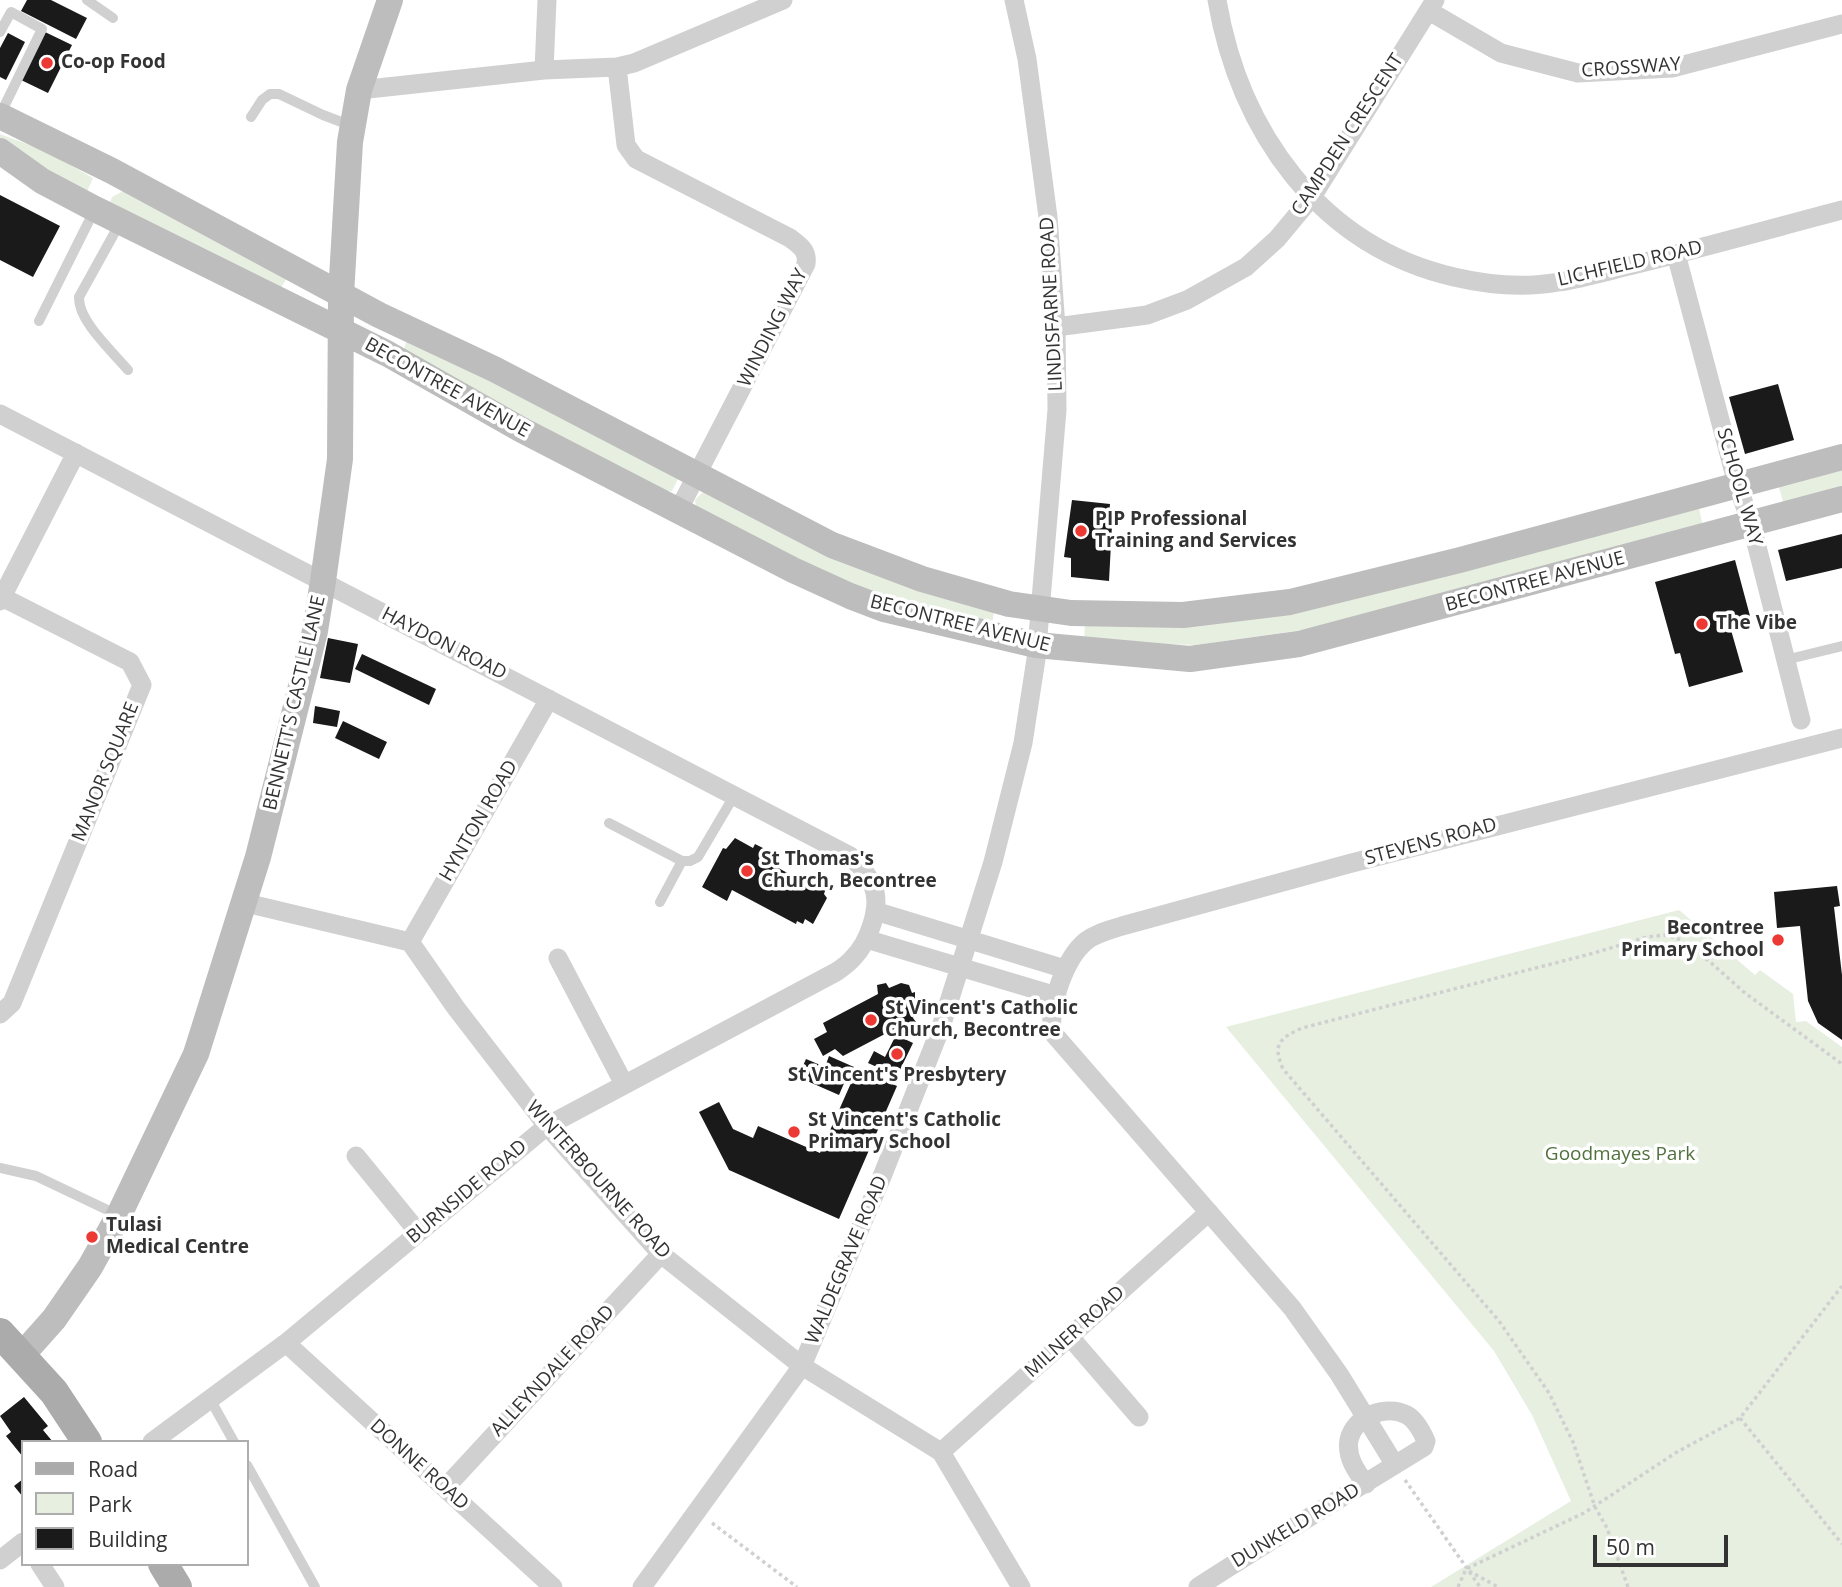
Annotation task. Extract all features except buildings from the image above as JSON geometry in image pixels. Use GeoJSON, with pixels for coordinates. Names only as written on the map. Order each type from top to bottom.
{"type":"FeatureCollection","features":[{"type":"Feature","properties":{"kind":"main road"},"geometry":{"type":"LineString","coordinates":[[0,1333],[54,1392],[86,1440]]}},
{"type":"Feature","properties":{"kind":"main road"},"geometry":{"type":"LineString","coordinates":[[164,1566],[177,1587]]}},
{"type":"Feature","properties":{"kind":"street","name":"BENNETT'S CASTLE LANE"},"geometry":{"type":"LineString","coordinates":[[22,1355],[47,1328],[77,1286],[118,1216],[196,1055],[246,903],[315,631],[323,581],[340,459],[341,295],[353,127],[359,90],[390,0]]}},
{"type":"Feature","properties":{"kind":"street"},"geometry":{"type":"LineString","coordinates":[[544,70],[547,0]]}},
{"type":"Feature","properties":{"kind":"street"},"geometry":{"type":"LineString","coordinates":[[359,90],[544,70],[617,67],[634,63],[782,0]]}},
{"type":"Feature","properties":{"kind":"street","name":"LINDISFARNE ROAD"},"geometry":{"type":"LineString","coordinates":[[1014,0],[1027,59],[1048,217],[1056,327],[1057,410],[1040,609]]}},
{"type":"Feature","properties":{"kind":"street","name":"LICHFIELD ROAD"},"geometry":{"type":"LineString","coordinates":[[1217,0],[1229,53],[1246,99],[1283,164],[1312,197],[1351,232],[1394,257],[1432,272],[1507,285],[1558,283],[1842,210]]}},
{"type":"Feature","properties":{"kind":"street","name":"CAMPDEN CRESCENT"},"geometry":{"type":"LineString","coordinates":[[1056,327],[1147,315],[1187,300],[1245,267],[1277,239],[1312,197],[1432,6]]}},
{"type":"Feature","properties":{"kind":"street","name":"CROSSWAY"},"geometry":{"type":"LineString","coordinates":[[1432,6],[1502,53],[1578,73],[1672,68],[1842,24]]}},
{"type":"Feature","properties":{"kind":"street","name":"WINDING WAY"},"geometry":{"type":"LineString","coordinates":[[617,67],[626,145],[636,159],[790,239],[806,251],[807,257],[806,264],[678,511]]}},
{"type":"Feature","properties":{"kind":"street","name":"BECONTREE AVENUE"},"geometry":{"type":"LineString","coordinates":[[0,116],[112,171],[341,295],[494,369],[832,545],[922,579],[1009,604],[1071,613],[1184,615],[1290,602],[1461,560],[1842,457]]}},
{"type":"Feature","properties":{"kind":"street","name":"BECONTREE AVENUE"},"geometry":{"type":"LineString","coordinates":[[0,151],[42,181],[396,358],[520,429],[793,570],[850,596],[911,616],[1036,645],[1190,659],[1273,649],[1374,626],[1842,499]]}},
{"type":"Feature","properties":{"kind":"street"},"geometry":{"type":"LineString","coordinates":[[95,209],[112,171]]}},
{"type":"Feature","properties":{"kind":"street","name":"SCHOOL WAY"},"geometry":{"type":"LineString","coordinates":[[1676,254],[1737,484],[1751,523],[1801,720]]}},
{"type":"Feature","properties":{"kind":"street","name":"HAYDON ROAD"},"geometry":{"type":"LineString","coordinates":[[0,414],[850,856],[866,872],[875,890]]}},
{"type":"Feature","properties":{"kind":"street"},"geometry":{"type":"LineString","coordinates":[[1,598],[76,453]]}},
{"type":"Feature","properties":{"kind":"street","name":"MANOR SQUARE"},"geometry":{"type":"LineString","coordinates":[[0,1014],[12,1003],[142,685],[130,662],[1,598]]}},
{"type":"Feature","properties":{"kind":"street","name":"WALDEGRAVE ROAD"},"geometry":{"type":"LineString","coordinates":[[642,1587],[802,1366],[883,1174],[941,1027],[993,862],[1023,743],[1040,609]]}},
{"type":"Feature","properties":{"kind":"street","name":"HYNTON ROAD"},"geometry":{"type":"LineString","coordinates":[[410,943],[549,699]]}},
{"type":"Feature","properties":{"kind":"street","name":"STEVENS ROAD"},"geometry":{"type":"LineString","coordinates":[[1395,1465],[1339,1374],[1292,1308],[1052,1032],[1051,1016],[1065,969],[1076,951],[1087,940],[1103,932],[1374,857],[1842,738]]}},
{"type":"Feature","properties":{"kind":"street","name":"BURNSIDE ROAD"},"geometry":{"type":"LineString","coordinates":[[155,1440],[286,1343],[547,1126],[836,972],[854,958],[866,939],[875,911],[875,890]]}},
{"type":"Feature","properties":{"kind":"street"},"geometry":{"type":"LineString","coordinates":[[246,903],[410,943]]}},
{"type":"Feature","properties":{"kind":"street"},"geometry":{"type":"LineString","coordinates":[[875,911],[1065,969]]}},
{"type":"Feature","properties":{"kind":"street"},"geometry":{"type":"LineString","coordinates":[[866,939],[1057,996]]}},
{"type":"Feature","properties":{"kind":"street","name":"WINTERBOURNE ROAD"},"geometry":{"type":"LineString","coordinates":[[410,943],[456,1008],[547,1126],[661,1254],[802,1366],[941,1452],[1021,1587]]}},
{"type":"Feature","properties":{"kind":"street"},"geometry":{"type":"LineString","coordinates":[[558,958],[624,1084]]}},
{"type":"Feature","properties":{"kind":"street"},"geometry":{"type":"LineString","coordinates":[[356,1156],[418,1232]]}},
{"type":"Feature","properties":{"kind":"street","name":"MILNER ROAD"},"geometry":{"type":"LineString","coordinates":[[941,1452],[1209,1212]]}},
{"type":"Feature","properties":{"kind":"street","name":"ALLEYNDALE ROAD"},"geometry":{"type":"LineString","coordinates":[[445,1488],[661,1254]]}},
{"type":"Feature","properties":{"kind":"street"},"geometry":{"type":"LineString","coordinates":[[1070,1337],[1139,1417]]}},
{"type":"Feature","properties":{"kind":"street","name":"DONNE ROAD"},"geometry":{"type":"LineString","coordinates":[[286,1343],[553,1587]]}},
{"type":"Feature","properties":{"kind":"street","name":"DUNKELD ROAD"},"geometry":{"type":"LineString","coordinates":[[1198,1587],[1289,1528],[1424,1447],[1426,1441],[1408,1415],[1392,1410],[1378,1411],[1366,1417]]}},
{"type":"Feature","properties":{"kind":"street"},"geometry":{"type":"LineString","coordinates":[[1366,1417],[1349,1438],[1349,1445],[1354,1469],[1366,1484]]}},
{"type":"Feature","properties":{"kind":"street"},"geometry":{"type":"LineString","coordinates":[[0,1560],[21,1544]]}},
{"type":"Feature","properties":{"kind":"street"},"geometry":{"type":"LineString","coordinates":[[41,1566],[55,1587]]}},
{"type":"Feature","properties":{"kind":"lane"},"geometry":{"type":"LineString","coordinates":[[87,0],[113,18]]}},
{"type":"Feature","properties":{"kind":"lane"},"geometry":{"type":"LineString","coordinates":[[0,32],[11,12],[42,29],[0,116]]}},
{"type":"Feature","properties":{"kind":"lane"},"geometry":{"type":"LineString","coordinates":[[251,117],[262,100],[270,94],[279,94],[353,127]]}},
{"type":"Feature","properties":{"kind":"lane"},"geometry":{"type":"LineString","coordinates":[[39,321],[95,209]]}},
{"type":"Feature","properties":{"kind":"lane"},"geometry":{"type":"LineString","coordinates":[[120,222],[79,297],[79,306],[84,318],[128,370]]}},
{"type":"Feature","properties":{"kind":"lane"},"geometry":{"type":"LineString","coordinates":[[1785,660],[1842,646]]}},
{"type":"Feature","properties":{"kind":"lane"},"geometry":{"type":"LineString","coordinates":[[609,823],[682,861],[690,861],[698,857],[734,796]]}},
{"type":"Feature","properties":{"kind":"lane"},"geometry":{"type":"LineString","coordinates":[[660,902],[682,861]]}},
{"type":"Feature","properties":{"kind":"lane"},"geometry":{"type":"LineString","coordinates":[[0,1168],[36,1176],[118,1216]]}},
{"type":"Feature","properties":{"kind":"lane"},"geometry":{"type":"LineString","coordinates":[[210,1399],[233,1440]]}},
{"type":"Feature","properties":{"kind":"lane"},"geometry":{"type":"LineString","coordinates":[[248,1467],[315,1587]]}},
{"type":"Feature","properties":{"kind":"path"},"geometry":{"type":"LineString","coordinates":[[1628,1587],[1607,1528],[1595,1507],[1573,1442],[1549,1393],[1499,1321],[1283,1069],[1277,1056],[1278,1046],[1286,1035],[1303,1028],[1647,937],[1665,935],[1688,945],[1745,993],[1842,1064]]}},
{"type":"Feature","properties":{"kind":"path"},"geometry":{"type":"LineString","coordinates":[[1458,1587],[1466,1569],[1595,1507],[1677,1452],[1740,1418],[1842,1286]]}},
{"type":"Feature","properties":{"kind":"path"},"geometry":{"type":"LineString","coordinates":[[1740,1418],[1842,1544]]}},
{"type":"Feature","properties":{"kind":"path"},"geometry":{"type":"LineString","coordinates":[[1395,1465],[1480,1587]]}},
{"type":"Feature","properties":{"kind":"path"},"geometry":{"type":"LineString","coordinates":[[696,1512],[797,1587]]}},
{"type":"Feature","properties":{"kind":"path"},"geometry":{"type":"LineString","coordinates":[[1466,1569],[1498,1587]]}},
{"type":"Feature","properties":{"kind":"green space"},"geometry":{"type":"Polygon","coordinates":[[[0,134],[46,151],[93,178],[87,192],[39,168],[0,138],[0,134]]]}},
{"type":"Feature","properties":{"kind":"green space"},"geometry":{"type":"Polygon","coordinates":[[[127,189],[287,278],[280,289],[110,203],[112,197],[127,189]]]}},
{"type":"Feature","properties":{"kind":"green space"},"geometry":{"type":"Polygon","coordinates":[[[407,338],[678,479],[672,491],[666,491],[403,353],[407,338]]]}},
{"type":"Feature","properties":{"kind":"green space"},"geometry":{"type":"Polygon","coordinates":[[[1842,467],[1842,490],[1784,505],[1778,484],[1842,467]]]}},
{"type":"Feature","properties":{"kind":"green space"},"geometry":{"type":"Polygon","coordinates":[[[703,492],[995,607],[991,630],[844,584],[696,506],[695,500],[703,492]]]}},
{"type":"Feature","properties":{"kind":"green space"},"geometry":{"type":"Polygon","coordinates":[[[1698,503],[1703,527],[1324,627],[1196,645],[1084,642],[1085,621],[1139,623],[1698,503]]]}},
{"type":"Feature","properties":{"kind":"green space","name":"Goodmayes Park"},"geometry":{"type":"Polygon","coordinates":[[[1679,910],[1755,975],[1760,970],[1793,994],[1796,1022],[1806,1021],[1842,1047],[1842,1587],[1431,1587],[1571,1501],[1532,1415],[1494,1351],[1226,1027],[1679,910]]]}},
{"type":"Feature","properties":{"kind":"place","name":"Co-op Food"},"geometry":{"type":"Point","coordinates":[47,63]}},
{"type":"Feature","properties":{"kind":"place","name":"PIP Professional Training and Services"},"geometry":{"type":"Point","coordinates":[1081,531]}},
{"type":"Feature","properties":{"kind":"place","name":"The Vibe"},"geometry":{"type":"Point","coordinates":[1702,624]}},
{"type":"Feature","properties":{"kind":"place","name":"St Thomas's Church, Becontree"},"geometry":{"type":"Point","coordinates":[747,871]}},
{"type":"Feature","properties":{"kind":"place","name":"Becontree Primary School"},"geometry":{"type":"Point","coordinates":[1778,940]}},
{"type":"Feature","properties":{"kind":"place","name":"St Vincent's Catholic Church, Becontree"},"geometry":{"type":"Point","coordinates":[871,1020]}},
{"type":"Feature","properties":{"kind":"place","name":"St Vincent's Presbytery"},"geometry":{"type":"Point","coordinates":[897,1054]}},
{"type":"Feature","properties":{"kind":"place","name":"St Vincent's Catholic Primary School"},"geometry":{"type":"Point","coordinates":[794,1132]}},
{"type":"Feature","properties":{"kind":"place","name":"Tulasi Medical Centre"},"geometry":{"type":"Point","coordinates":[92,1237]}}]}
